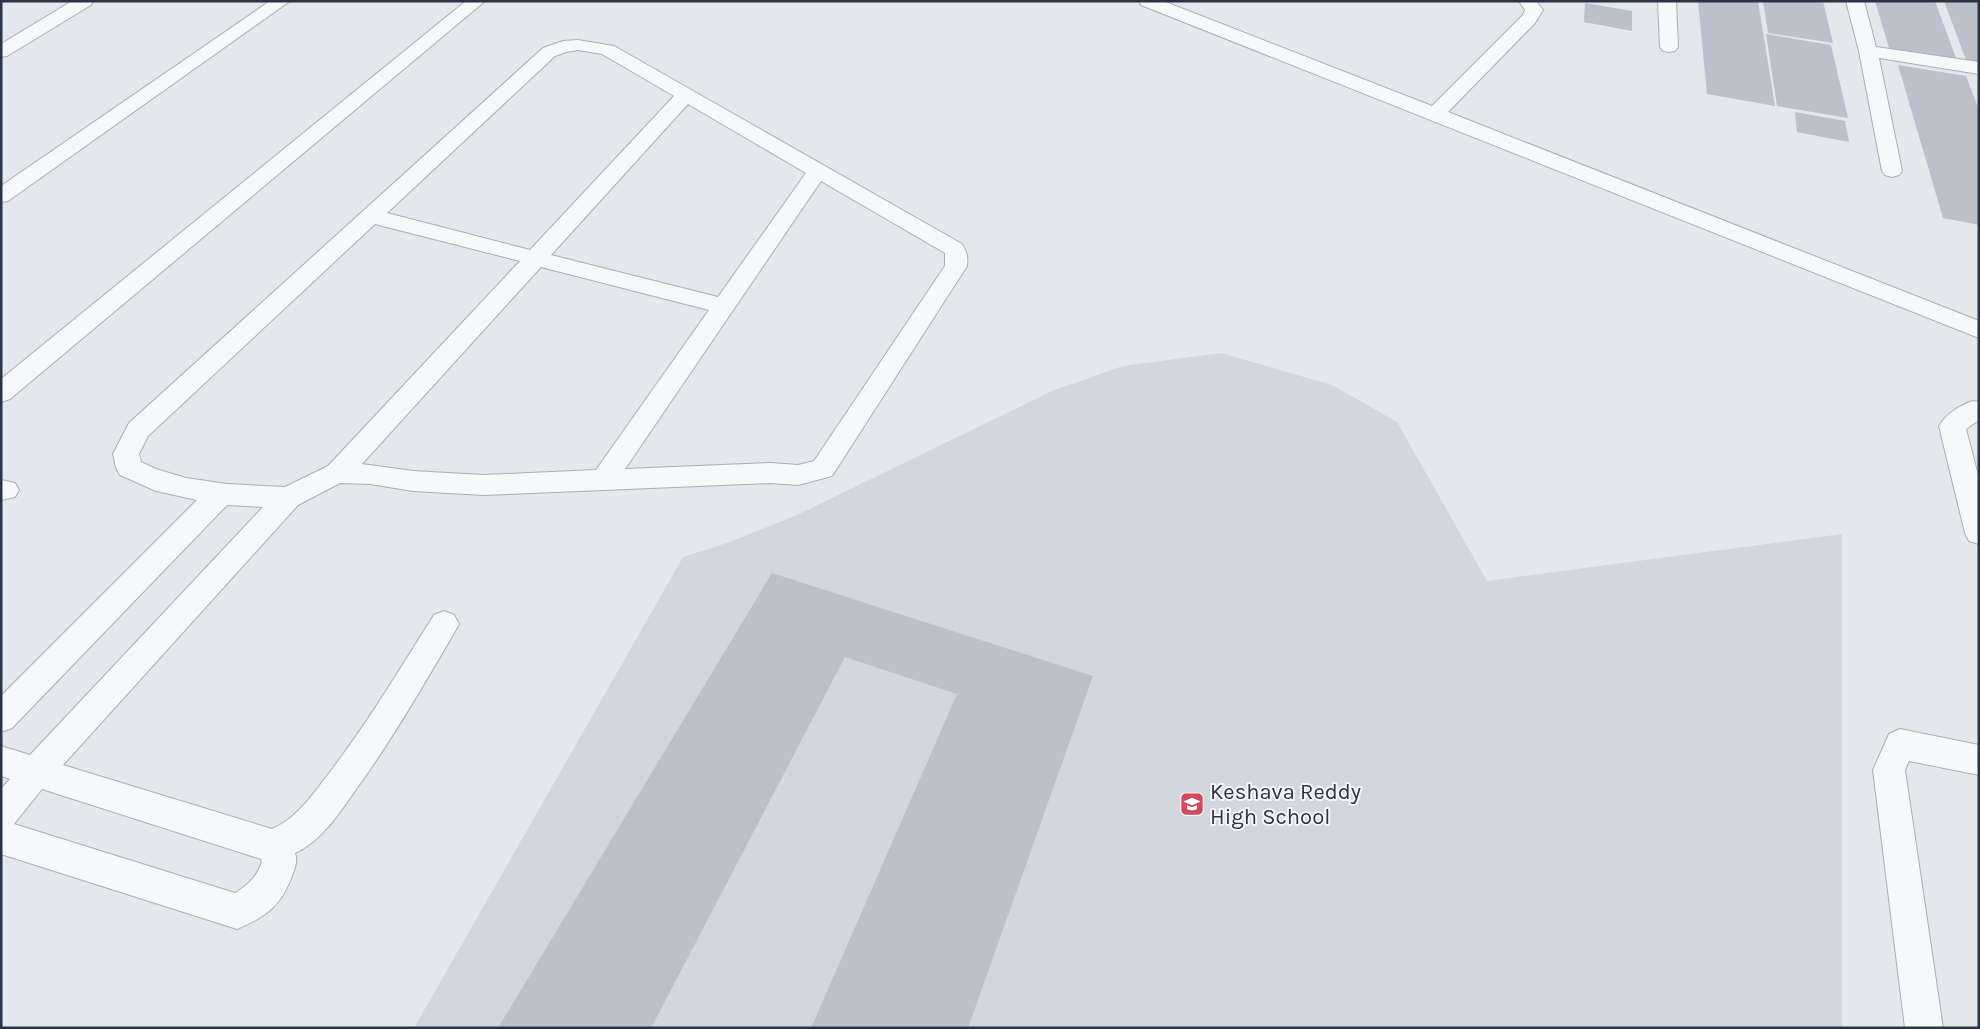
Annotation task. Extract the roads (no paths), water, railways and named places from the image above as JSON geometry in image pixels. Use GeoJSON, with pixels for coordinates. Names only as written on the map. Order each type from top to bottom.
{"type":"FeatureCollection","features":[{"type":"Feature","properties":{"kind":"street"},"geometry":{"type":"LineString","coordinates":[[1,52],[85,1]]}},
{"type":"Feature","properties":{"kind":"street"},"geometry":{"type":"LineString","coordinates":[[1,196],[282,1]]}},
{"type":"Feature","properties":{"kind":"street"},"geometry":{"type":"LineString","coordinates":[[1,393],[477,1]]}},
{"type":"Feature","properties":{"kind":"street"},"geometry":{"type":"LineString","coordinates":[[1147,1],[1893,294],[1979,330]]}},
{"type":"Feature","properties":{"kind":"street"},"geometry":{"type":"LineString","coordinates":[[1435,114],[1529,19],[1534,10],[1527,1]]}},
{"type":"Feature","properties":{"kind":"street"},"geometry":{"type":"LineString","coordinates":[[1667,1],[1669,47]]}},
{"type":"Feature","properties":{"kind":"street"},"geometry":{"type":"LineString","coordinates":[[1855,1],[1868,51],[1892,171]]}},
{"type":"Feature","properties":{"kind":"street"},"geometry":{"type":"LineString","coordinates":[[288,498],[220,494],[148,479],[129,468],[126,454],[138,430],[548,52],[559,47],[575,44],[608,50],[954,249],[957,256],[956,266],[824,469],[798,475],[771,473],[483,484],[413,481],[370,474],[337,474]]}},
{"type":"Feature","properties":{"kind":"street"},"geometry":{"type":"LineString","coordinates":[[1868,51],[1979,68]]}},
{"type":"Feature","properties":{"kind":"street"},"geometry":{"type":"LineString","coordinates":[[1,814],[36,772],[288,498],[337,474],[686,95]]}},
{"type":"Feature","properties":{"kind":"street"},"geometry":{"type":"LineString","coordinates":[[604,479],[818,170]]}},
{"type":"Feature","properties":{"kind":"street"},"geometry":{"type":"LineString","coordinates":[[370,216],[724,306]]}},
{"type":"Feature","properties":{"kind":"street"},"geometry":{"type":"LineString","coordinates":[[1979,411],[1973,410],[1952,426],[1979,533]]}},
{"type":"Feature","properties":{"kind":"street"},"geometry":{"type":"LineString","coordinates":[[1,718],[220,494]]}},
{"type":"Feature","properties":{"kind":"street"},"geometry":{"type":"LineString","coordinates":[[272,846],[295,836],[324,807],[377,735],[444,624]]}},
{"type":"Feature","properties":{"kind":"street"},"geometry":{"type":"LineString","coordinates":[[1924,1028],[1889,770],[1900,744],[1979,760]]}},
{"type":"Feature","properties":{"kind":"street"},"geometry":{"type":"LineString","coordinates":[[1,761],[272,846],[280,858],[275,879],[256,900],[237,912],[1,837]]}},
{"type":"Feature","properties":{"kind":"place","name":"Keshava Reddy High School"},"geometry":{"type":"Point","coordinates":[1192,804]}}]}
